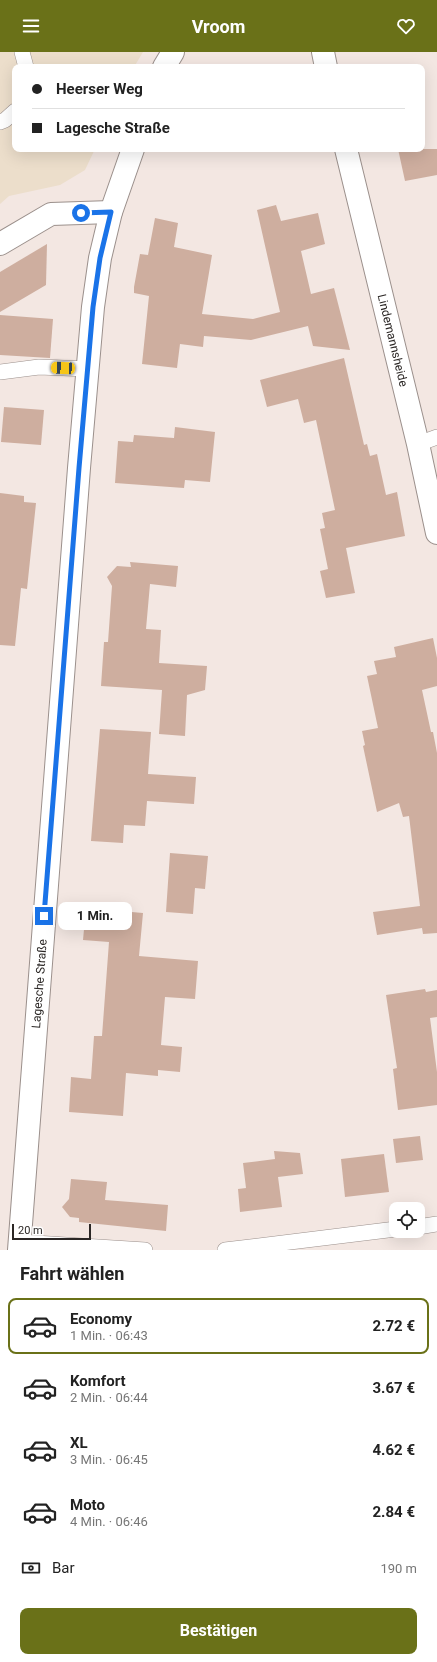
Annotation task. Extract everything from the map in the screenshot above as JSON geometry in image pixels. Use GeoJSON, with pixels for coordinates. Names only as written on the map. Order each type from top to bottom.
{"type":"FeatureCollection","features":[{"type":"Feature","properties":{"kind":"street"},"geometry":{"type":"LineString","coordinates":[[166,64],[173,52]]}},
{"type":"Feature","properties":{"kind":"street"},"geometry":{"type":"LineString","coordinates":[[323,52],[325,64]]}},
{"type":"Feature","properties":{"kind":"street","name":"Lagesche Straße"},"geometry":{"type":"LineString","coordinates":[[19,1246],[94,300],[100,258],[111,212],[132,152]]}},
{"type":"Feature","properties":{"kind":"street","name":"Lindemannsheide"},"geometry":{"type":"LineString","coordinates":[[347,152],[428,441],[437,533]]}},
{"type":"Feature","properties":{"kind":"street"},"geometry":{"type":"LineString","coordinates":[[0,244],[51,214],[111,212]]}},
{"type":"Feature","properties":{"kind":"lane"},"geometry":{"type":"LineString","coordinates":[[22,52],[25,64]]}},
{"type":"Feature","properties":{"kind":"lane"},"geometry":{"type":"LineString","coordinates":[[0,122],[12,114]]}},
{"type":"Feature","properties":{"kind":"lane"},"geometry":{"type":"LineString","coordinates":[[0,372],[39,367],[88,369]]}},
{"type":"Feature","properties":{"kind":"lane"},"geometry":{"type":"LineString","coordinates":[[425,1226],[437,1224]]}},
{"type":"Feature","properties":{"kind":"lane"},"geometry":{"type":"LineString","coordinates":[[225,1250],[389,1230]]}},
{"type":"Feature","properties":{"kind":"lane"},"geometry":{"type":"LineString","coordinates":[[19,1246],[145,1250]]}},
{"type":"Feature","properties":{"kind":"shaded area"},"geometry":{"type":"Polygon","coordinates":[[[0,52],[143,52],[136,64],[12,64],[12,152],[94,152],[85,170],[60,185],[9,196],[0,204],[0,52]]]}},
{"type":"Feature","properties":{"kind":"building"},"geometry":{"type":"Polygon","coordinates":[[[425,149],[437,149],[437,175],[405,181],[399,152],[425,152],[425,149]]]}},
{"type":"Feature","properties":{"kind":"building"},"geometry":{"type":"Polygon","coordinates":[[[276,205],[281,221],[318,213],[325,244],[301,251],[311,294],[334,288],[350,350],[313,346],[308,326],[251,340],[204,336],[203,347],[180,344],[177,368],[142,364],[149,296],[134,293],[134,287],[140,254],[148,255],[155,218],[178,223],[174,247],[212,255],[202,314],[253,319],[280,312],[257,210],[276,205]]]}},
{"type":"Feature","properties":{"kind":"building"},"geometry":{"type":"Polygon","coordinates":[[[47,244],[46,285],[0,312],[0,272],[47,244]]]}},
{"type":"Feature","properties":{"kind":"building"},"geometry":{"type":"Polygon","coordinates":[[[0,315],[53,319],[50,358],[0,355],[0,315]]]}},
{"type":"Feature","properties":{"kind":"building"},"geometry":{"type":"Polygon","coordinates":[[[344,358],[364,445],[367,444],[370,456],[377,454],[386,495],[397,492],[405,536],[346,548],[355,593],[326,598],[320,571],[328,569],[320,529],[325,528],[322,513],[335,510],[316,420],[304,423],[298,399],[267,407],[260,380],[344,358]]]}},
{"type":"Feature","properties":{"kind":"building"},"geometry":{"type":"Polygon","coordinates":[[[4,407],[44,410],[41,445],[1,442],[4,407]]]}},
{"type":"Feature","properties":{"kind":"building"},"geometry":{"type":"Polygon","coordinates":[[[175,427],[215,432],[210,482],[185,480],[184,488],[115,483],[118,441],[133,442],[134,435],[174,438],[175,427]]]}},
{"type":"Feature","properties":{"kind":"building"},"geometry":{"type":"Polygon","coordinates":[[[0,493],[24,496],[24,502],[36,503],[27,589],[21,588],[15,646],[0,645],[0,493]]]}},
{"type":"Feature","properties":{"kind":"building"},"geometry":{"type":"Polygon","coordinates":[[[130,562],[178,566],[176,587],[150,584],[146,629],[161,630],[159,663],[207,666],[205,690],[187,695],[185,736],[159,734],[162,690],[101,686],[104,642],[108,642],[112,586],[107,577],[117,566],[131,567],[130,562]]]}},
{"type":"Feature","properties":{"kind":"building"},"geometry":{"type":"Polygon","coordinates":[[[433,638],[437,658],[437,686],[422,690],[437,753],[437,933],[423,934],[422,928],[377,935],[373,912],[420,906],[409,816],[403,817],[399,803],[377,812],[363,746],[365,745],[362,731],[378,728],[367,676],[377,674],[374,661],[396,657],[394,647],[433,638]]]}},
{"type":"Feature","properties":{"kind":"building"},"geometry":{"type":"Polygon","coordinates":[[[100,729],[151,732],[148,774],[196,777],[194,804],[147,801],[145,826],[124,825],[123,843],[91,841],[100,729]]]}},
{"type":"Feature","properties":{"kind":"building"},"geometry":{"type":"Polygon","coordinates":[[[170,853],[208,856],[205,889],[195,888],[193,914],[166,912],[170,853]]]}},
{"type":"Feature","properties":{"kind":"building"},"geometry":{"type":"Polygon","coordinates":[[[86,908],[143,913],[139,956],[198,961],[195,999],[165,997],[161,1045],[182,1047],[180,1072],[158,1070],[158,1076],[126,1073],[123,1116],[69,1112],[71,1077],[91,1079],[94,1036],[102,1036],[109,942],[83,940],[86,908]]]}},
{"type":"Feature","properties":{"kind":"building"},"geometry":{"type":"Polygon","coordinates":[[[425,989],[426,992],[437,990],[437,1017],[430,1018],[437,1072],[437,1105],[398,1110],[393,1069],[397,1068],[386,995],[425,989]]]}},
{"type":"Feature","properties":{"kind":"building"},"geometry":{"type":"Polygon","coordinates":[[[420,1136],[423,1160],[396,1163],[393,1139],[420,1136]]]}},
{"type":"Feature","properties":{"kind":"building"},"geometry":{"type":"Polygon","coordinates":[[[274,1151],[300,1153],[303,1174],[278,1177],[282,1207],[240,1212],[238,1189],[246,1188],[243,1163],[275,1159],[274,1151]]]}},
{"type":"Feature","properties":{"kind":"building"},"geometry":{"type":"Polygon","coordinates":[[[384,1154],[389,1192],[345,1197],[341,1159],[384,1154]]]}},
{"type":"Feature","properties":{"kind":"building"},"geometry":{"type":"Polygon","coordinates":[[[71,1179],[107,1182],[105,1200],[168,1205],[166,1231],[79,1222],[79,1218],[70,1217],[62,1207],[69,1199],[71,1179]]]}},
{"type":"Feature","properties":{"kind":"route"},"geometry":{"type":"LineString","coordinates":[[44,916],[93,307],[100,258],[111,212],[81,213]]}}]}
